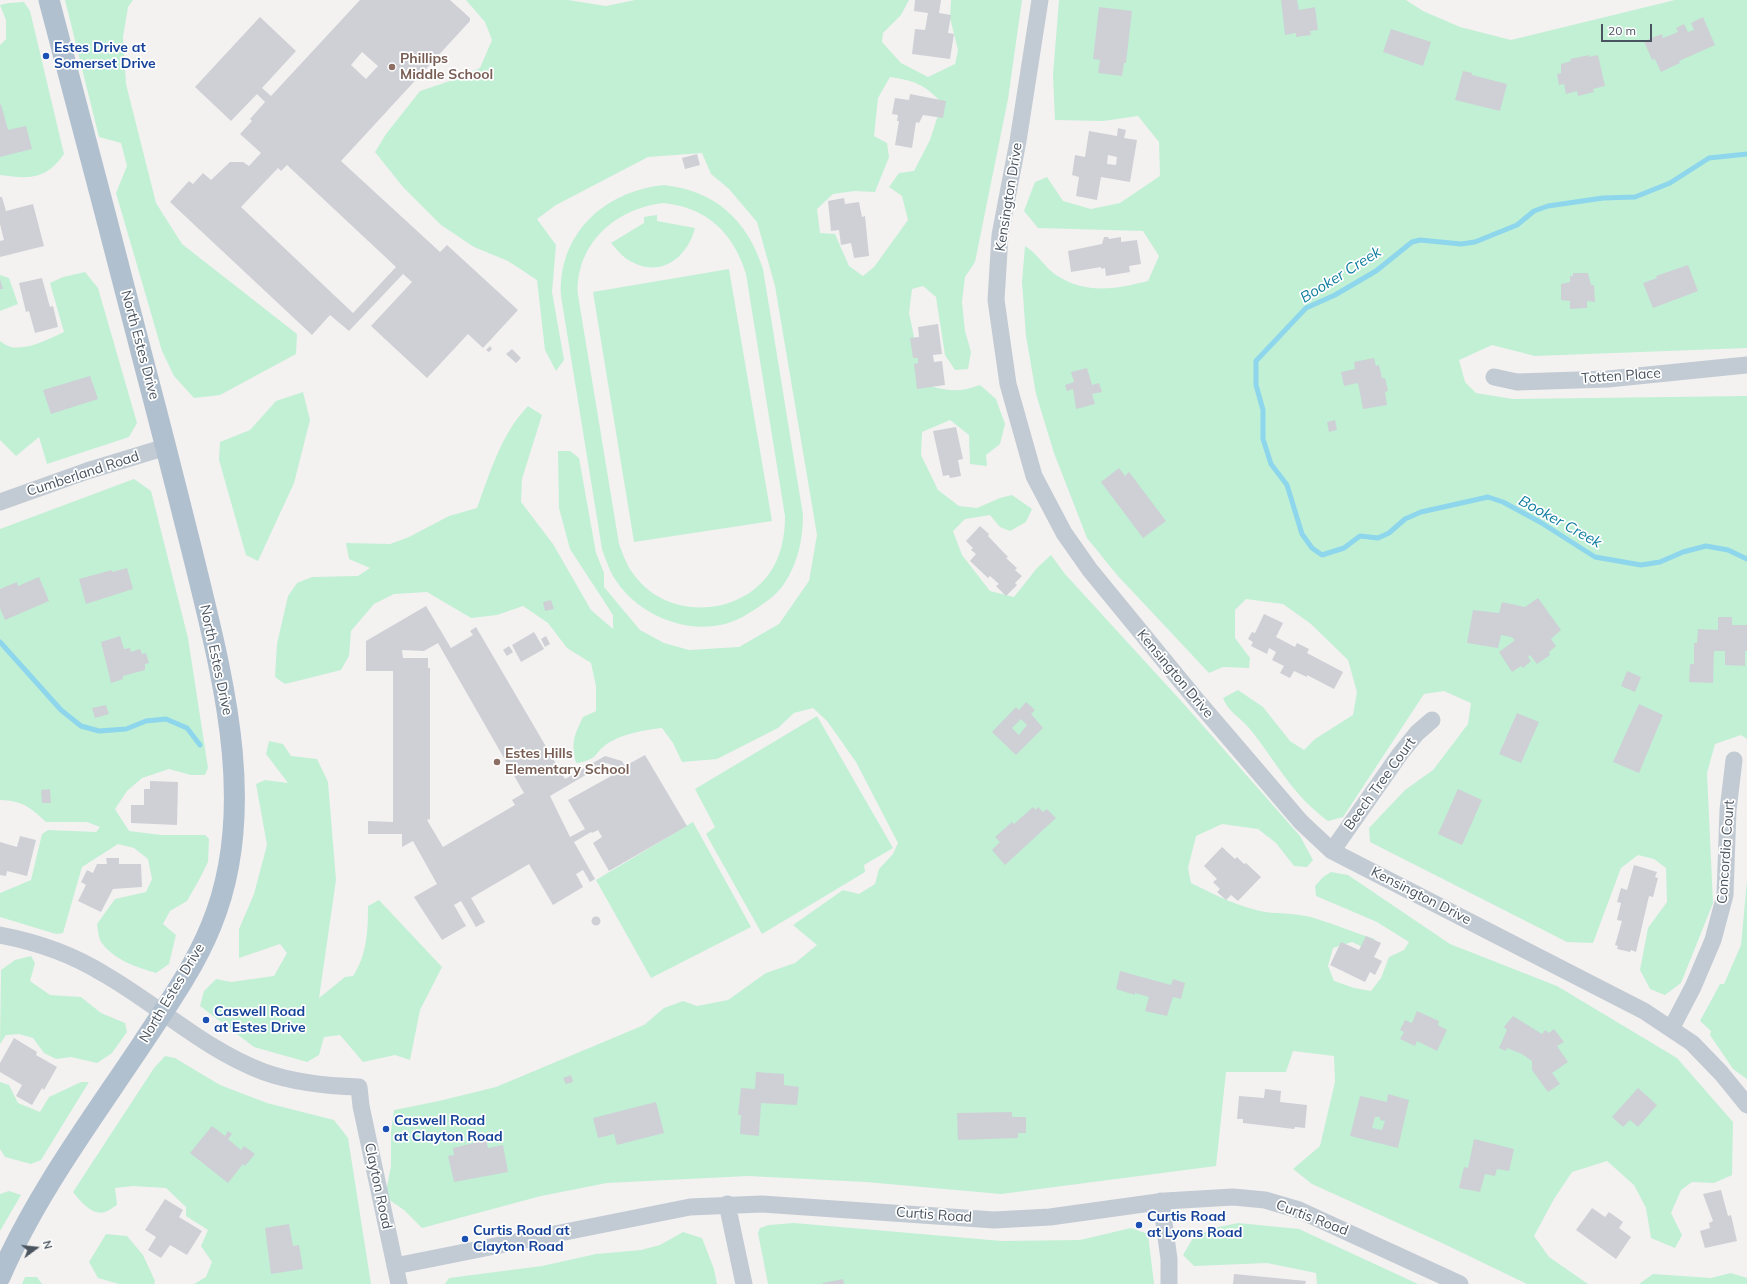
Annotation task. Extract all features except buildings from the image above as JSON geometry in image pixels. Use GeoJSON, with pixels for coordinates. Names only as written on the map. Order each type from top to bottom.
{"type":"FeatureCollection","features":[{"type":"Feature","properties":{"kind":"main road","name":"North Estes Drive"},"geometry":{"type":"LineString","coordinates":[[0,1277],[9,1256],[52,1179],[186,976],[212,925],[224,885],[232,832],[233,791],[231,736],[226,695],[166,447],[49,0]]}},
{"type":"Feature","properties":{"kind":"street","name":"Kensington Drive"},"geometry":{"type":"LineString","coordinates":[[1040,0],[1018,141],[1000,234],[996,300],[1008,384],[1034,476],[1064,533],[1090,570],[1199,703],[1301,822],[1332,851],[1644,1010],[1692,1043],[1721,1073],[1747,1105]]}},
{"type":"Feature","properties":{"kind":"street","name":"Totten Place"},"geometry":{"type":"LineString","coordinates":[[1494,377],[1516,382],[1608,379],[1747,365]]}},
{"type":"Feature","properties":{"kind":"street","name":"Cumberland Road"},"geometry":{"type":"LineString","coordinates":[[0,502],[86,471],[166,447]]}},
{"type":"Feature","properties":{"kind":"street","name":"Beech Tree Court"},"geometry":{"type":"LineString","coordinates":[[1332,851],[1400,754],[1417,733],[1432,720]]}},
{"type":"Feature","properties":{"kind":"street","name":"Concordia Court"},"geometry":{"type":"LineString","coordinates":[[1671,1029],[1693,987],[1713,940],[1725,896],[1728,810],[1734,760]]}},
{"type":"Feature","properties":{"kind":"street"},"geometry":{"type":"LineString","coordinates":[[0,935],[46,947],[76,958],[105,974],[162,1014]]}},
{"type":"Feature","properties":{"kind":"street","name":"Clayton Road"},"geometry":{"type":"LineString","coordinates":[[162,1014],[224,1052],[263,1071],[291,1080],[359,1088],[361,1106],[399,1284]]}},
{"type":"Feature","properties":{"kind":"street","name":"Curtis Road"},"geometry":{"type":"LineString","coordinates":[[395,1266],[690,1207],[727,1204],[769,1204],[994,1220],[1050,1217],[1161,1201],[1233,1196],[1266,1200],[1299,1210],[1460,1284]]}},
{"type":"Feature","properties":{"kind":"street"},"geometry":{"type":"LineString","coordinates":[[1161,1201],[1169,1259],[1169,1284]]}},
{"type":"Feature","properties":{"kind":"street"},"geometry":{"type":"LineString","coordinates":[[727,1204],[744,1284]]}},
{"type":"Feature","properties":{"kind":"green space"},"geometry":{"type":"Polygon","coordinates":[[[65,0],[133,0],[128,7],[123,37],[126,84],[156,203],[182,244],[297,334],[296,354],[220,395],[194,398],[174,376],[162,351],[116,193],[127,166],[121,143],[99,137],[65,0]]]}},
{"type":"Feature","properties":{"kind":"green space"},"geometry":{"type":"Polygon","coordinates":[[[466,0],[568,0],[606,6],[635,0],[909,0],[901,15],[883,33],[882,42],[901,63],[928,77],[955,64],[958,50],[950,18],[951,0],[1022,0],[1008,99],[975,262],[965,277],[962,302],[965,331],[971,352],[968,369],[955,370],[945,355],[936,297],[923,286],[912,289],[909,313],[924,384],[946,390],[959,390],[980,385],[996,399],[1005,424],[1000,444],[986,455],[987,466],[970,464],[969,435],[950,420],[922,432],[921,455],[938,490],[959,506],[977,508],[1000,498],[1012,495],[1032,509],[1026,522],[1010,531],[1000,527],[990,515],[965,519],[953,531],[962,555],[990,591],[1014,597],[1037,568],[1051,555],[1065,574],[1183,703],[1300,836],[1313,860],[1307,867],[1294,866],[1276,843],[1258,829],[1222,824],[1196,836],[1188,868],[1191,883],[1227,900],[1255,910],[1311,917],[1375,939],[1367,949],[1352,942],[1333,948],[1328,966],[1334,981],[1354,988],[1371,991],[1381,978],[1389,957],[1404,950],[1409,942],[1377,922],[1316,896],[1315,886],[1323,877],[1331,872],[1348,875],[1450,944],[1557,986],[1677,1058],[1733,1122],[1732,1175],[1714,1183],[1692,1182],[1681,1190],[1671,1213],[1682,1235],[1675,1248],[1651,1238],[1646,1208],[1634,1185],[1607,1161],[1572,1172],[1554,1199],[1534,1236],[1549,1257],[1588,1284],[1527,1284],[1442,1243],[1312,1184],[1293,1169],[1320,1146],[1335,1082],[1334,1056],[1293,1051],[1286,1072],[1226,1072],[1216,1166],[1001,1194],[866,1182],[748,1176],[607,1183],[541,1196],[422,1228],[404,1210],[385,1197],[391,1166],[391,1131],[394,1110],[496,1087],[644,1025],[664,1008],[683,1001],[697,1006],[728,1000],[766,973],[795,963],[817,945],[793,925],[843,890],[859,894],[875,884],[879,869],[893,854],[898,843],[856,762],[827,721],[813,708],[794,713],[778,728],[717,759],[682,762],[673,743],[662,728],[622,736],[610,742],[593,758],[584,762],[576,763],[574,739],[577,729],[583,717],[596,711],[596,686],[591,663],[567,648],[548,623],[523,606],[497,615],[471,618],[427,592],[394,594],[374,604],[351,631],[349,656],[341,670],[285,684],[275,677],[277,644],[288,596],[297,583],[312,577],[358,576],[370,568],[349,559],[346,543],[390,544],[409,537],[449,516],[477,508],[503,441],[510,429],[528,406],[542,415],[522,479],[521,502],[553,544],[591,610],[613,629],[613,615],[570,549],[559,508],[558,451],[570,451],[579,458],[596,553],[604,573],[604,587],[640,630],[664,643],[689,650],[739,647],[779,624],[809,581],[817,535],[775,286],[757,222],[729,189],[711,174],[702,153],[648,157],[556,205],[537,219],[556,245],[552,292],[564,360],[556,371],[545,350],[537,280],[508,261],[474,247],[441,225],[403,187],[375,152],[386,134],[420,91],[450,81],[480,68],[492,40],[485,22],[466,0]],[[890,77],[878,98],[874,136],[887,143],[889,157],[875,192],[854,191],[833,194],[817,209],[820,233],[835,234],[849,266],[863,276],[874,267],[908,220],[902,196],[889,187],[899,173],[914,171],[930,140],[942,103],[930,91],[919,84],[890,77]]]}},
{"type":"Feature","properties":{"kind":"green space"},"geometry":{"type":"Polygon","coordinates":[[[1059,0],[1406,0],[1423,11],[1460,27],[1511,40],[1675,0],[1747,0],[1747,348],[1535,356],[1492,345],[1459,360],[1465,382],[1476,393],[1513,399],[1747,396],[1747,739],[1741,735],[1715,744],[1707,773],[1713,903],[1681,983],[1665,995],[1650,989],[1640,970],[1648,928],[1667,902],[1666,868],[1654,859],[1638,855],[1621,868],[1593,943],[1567,942],[1370,842],[1369,828],[1405,790],[1433,770],[1468,724],[1471,703],[1444,691],[1424,694],[1343,817],[1328,821],[1294,788],[1246,724],[1231,711],[1223,698],[1238,690],[1263,707],[1290,741],[1304,750],[1315,739],[1353,715],[1357,692],[1348,660],[1311,624],[1283,604],[1246,599],[1235,610],[1235,638],[1250,658],[1249,668],[1223,667],[1209,673],[1117,575],[1087,538],[1054,453],[1036,394],[1026,336],[1022,282],[1025,246],[1056,275],[1079,286],[1090,288],[1113,288],[1148,281],[1159,256],[1143,231],[1038,228],[1024,211],[1035,182],[1047,177],[1063,201],[1091,209],[1120,203],[1160,176],[1159,142],[1138,116],[1103,121],[1055,120],[1053,75],[1059,0]]]}},
{"type":"Feature","properties":{"kind":"green space"},"geometry":{"type":"Polygon","coordinates":[[[24,2],[30,11],[64,154],[57,163],[43,173],[36,176],[20,177],[0,175],[0,45],[6,39],[6,20],[0,5],[24,2]]]}},
{"type":"Feature","properties":{"kind":"green space"},"geometry":{"type":"Polygon","coordinates":[[[664,185],[683,188],[714,201],[738,222],[748,236],[763,269],[803,515],[801,542],[793,568],[779,590],[767,601],[745,616],[720,625],[704,627],[670,621],[655,615],[640,606],[627,595],[615,578],[608,566],[602,549],[561,296],[562,274],[567,253],[576,235],[589,220],[604,206],[622,196],[642,189],[664,185]],[[664,203],[646,206],[630,212],[615,221],[602,232],[591,245],[583,260],[579,277],[578,295],[619,544],[623,555],[632,572],[645,587],[662,598],[680,605],[700,608],[719,606],[738,599],[755,589],[769,574],[777,561],[782,546],[785,516],[746,274],[741,259],[726,234],[716,225],[693,210],[664,203]]]}},
{"type":"Feature","properties":{"kind":"green space"},"geometry":{"type":"Polygon","coordinates":[[[657,215],[657,221],[695,228],[687,247],[673,261],[655,267],[645,267],[627,259],[611,243],[644,223],[644,217],[657,215]]]}},
{"type":"Feature","properties":{"kind":"green space"},"geometry":{"type":"Polygon","coordinates":[[[729,269],[772,521],[634,542],[593,292],[729,269]]]}},
{"type":"Feature","properties":{"kind":"green space"},"geometry":{"type":"Polygon","coordinates":[[[85,272],[98,288],[137,423],[129,437],[47,464],[39,437],[16,456],[0,440],[0,341],[11,347],[18,348],[39,343],[64,332],[50,283],[63,277],[85,272]]]}},
{"type":"Feature","properties":{"kind":"green space"},"geometry":{"type":"Polygon","coordinates":[[[0,275],[9,278],[18,304],[0,311],[0,275]]]}},
{"type":"Feature","properties":{"kind":"green space"},"geometry":{"type":"Polygon","coordinates":[[[303,392],[310,420],[294,483],[258,561],[246,555],[219,460],[220,442],[250,430],[276,401],[303,392]]]}},
{"type":"Feature","properties":{"kind":"green space"},"geometry":{"type":"Polygon","coordinates":[[[134,479],[151,491],[188,638],[208,768],[205,775],[191,775],[169,769],[142,778],[127,791],[115,809],[129,831],[161,835],[205,835],[209,839],[208,862],[199,880],[187,901],[170,911],[163,924],[176,935],[169,964],[156,973],[132,965],[117,957],[105,947],[98,934],[97,924],[115,899],[146,892],[152,879],[148,859],[134,848],[118,844],[82,867],[63,933],[56,934],[0,917],[0,893],[31,880],[42,834],[48,830],[96,832],[100,827],[87,822],[46,822],[35,812],[20,803],[0,800],[0,529],[134,479]]]}},
{"type":"Feature","properties":{"kind":"green space"},"geometry":{"type":"Polygon","coordinates":[[[817,716],[893,848],[864,865],[865,872],[762,934],[706,834],[715,827],[695,789],[817,716]]]}},
{"type":"Feature","properties":{"kind":"green space"},"geometry":{"type":"Polygon","coordinates":[[[269,741],[283,744],[291,756],[317,759],[328,782],[336,880],[319,998],[345,977],[353,976],[358,968],[366,942],[368,906],[379,900],[442,967],[420,1010],[410,1060],[395,1055],[363,1062],[340,1035],[324,1037],[319,1055],[307,1062],[254,1047],[200,1006],[204,991],[216,979],[231,982],[274,976],[287,953],[280,944],[239,958],[239,929],[254,894],[267,845],[256,784],[265,780],[288,783],[266,754],[269,741]]]}},
{"type":"Feature","properties":{"kind":"green space"},"geometry":{"type":"Polygon","coordinates":[[[693,822],[751,927],[651,978],[596,880],[693,822]]]}},
{"type":"Feature","properties":{"kind":"green space"},"geometry":{"type":"Polygon","coordinates":[[[1747,881],[1747,1079],[1733,1069],[1710,1035],[1711,1031],[1700,1021],[1720,984],[1724,984],[1741,945],[1747,881]]]}},
{"type":"Feature","properties":{"kind":"green space"},"geometry":{"type":"Polygon","coordinates":[[[31,956],[35,963],[30,981],[50,995],[81,997],[101,1013],[125,1023],[127,1032],[112,1053],[97,1063],[71,1057],[56,1059],[44,1053],[33,1038],[19,1034],[6,1035],[0,1044],[1,970],[15,960],[31,956]]]}},
{"type":"Feature","properties":{"kind":"green space"},"geometry":{"type":"Polygon","coordinates":[[[165,1056],[175,1058],[220,1085],[267,1103],[334,1120],[348,1138],[371,1284],[194,1284],[206,1277],[212,1262],[201,1246],[208,1230],[186,1216],[186,1207],[166,1188],[133,1186],[115,1188],[117,1205],[100,1213],[91,1210],[79,1199],[73,1192],[154,1068],[165,1056]]]}},
{"type":"Feature","properties":{"kind":"green space"},"geometry":{"type":"Polygon","coordinates":[[[0,1082],[9,1085],[18,1103],[40,1112],[49,1097],[81,1082],[89,1082],[41,1160],[31,1164],[5,1157],[0,1149],[0,1082]]]}},
{"type":"Feature","properties":{"kind":"green space"},"geometry":{"type":"Polygon","coordinates":[[[9,1191],[21,1195],[0,1231],[0,1194],[9,1191]]]}},
{"type":"Feature","properties":{"kind":"green space"},"geometry":{"type":"Polygon","coordinates":[[[794,1223],[1002,1241],[1080,1240],[1131,1228],[1148,1234],[1154,1284],[768,1284],[758,1233],[760,1228],[769,1225],[794,1223]]]}},
{"type":"Feature","properties":{"kind":"green space"},"geometry":{"type":"Polygon","coordinates":[[[1238,1223],[1299,1229],[1418,1284],[1317,1284],[1316,1273],[1267,1263],[1194,1266],[1183,1255],[1193,1238],[1214,1228],[1238,1223]]]}},
{"type":"Feature","properties":{"kind":"green space"},"geometry":{"type":"Polygon","coordinates":[[[683,1232],[702,1238],[714,1269],[717,1284],[445,1284],[449,1278],[542,1266],[596,1254],[641,1250],[660,1245],[683,1232]]]}},
{"type":"Feature","properties":{"kind":"green space"},"geometry":{"type":"Polygon","coordinates":[[[106,1234],[127,1236],[143,1255],[155,1281],[154,1284],[119,1284],[98,1278],[89,1262],[106,1234]]]}},
{"type":"Feature","properties":{"kind":"green space"},"geometry":{"type":"Polygon","coordinates":[[[1731,1273],[1747,1278],[1747,1284],[1639,1284],[1653,1274],[1711,1278],[1731,1273]]]}},
{"type":"Feature","properties":{"kind":"green space"},"geometry":{"type":"Polygon","coordinates":[[[25,1277],[37,1277],[42,1284],[22,1284],[25,1277]]]}},
{"type":"Feature","properties":{"kind":"waterway","name":"Booker Creek"},"geometry":{"type":"LineString","coordinates":[[1747,154],[1709,158],[1670,183],[1635,197],[1603,198],[1548,206],[1534,211],[1517,225],[1475,242],[1461,244],[1420,240],[1412,242],[1376,271],[1335,295],[1306,308],[1256,361],[1256,385],[1263,410],[1263,439],[1271,464],[1287,485],[1302,534],[1312,548],[1322,555],[1344,548],[1360,536],[1378,538],[1389,533],[1405,519],[1421,512],[1488,497],[1503,502],[1540,522],[1595,557],[1641,565],[1660,562],[1683,552],[1706,546],[1728,550],[1747,559]]}},
{"type":"Feature","properties":{"kind":"waterway"},"geometry":{"type":"LineString","coordinates":[[0,642],[61,710],[81,726],[99,731],[126,729],[146,721],[166,719],[187,728],[200,745]]}},
{"type":"Feature","properties":{"kind":"place","name":"Estes Drive at Somerset Drive"},"geometry":{"type":"Point","coordinates":[46,56]}},
{"type":"Feature","properties":{"kind":"place","name":"Phillips Middle School"},"geometry":{"type":"Point","coordinates":[392,67]}},
{"type":"Feature","properties":{"kind":"place","name":"Estes Hills Elementary School"},"geometry":{"type":"Point","coordinates":[497,762]}},
{"type":"Feature","properties":{"kind":"place","name":"Caswell Road at Estes Drive"},"geometry":{"type":"Point","coordinates":[206,1020]}},
{"type":"Feature","properties":{"kind":"place","name":"Caswell Road at Clayton Road"},"geometry":{"type":"Point","coordinates":[386,1129]}},
{"type":"Feature","properties":{"kind":"place","name":"Curtis Road at Lyons Road"},"geometry":{"type":"Point","coordinates":[1139,1225]}},
{"type":"Feature","properties":{"kind":"place","name":"Curtis Road at Clayton Road"},"geometry":{"type":"Point","coordinates":[465,1239]}}]}
